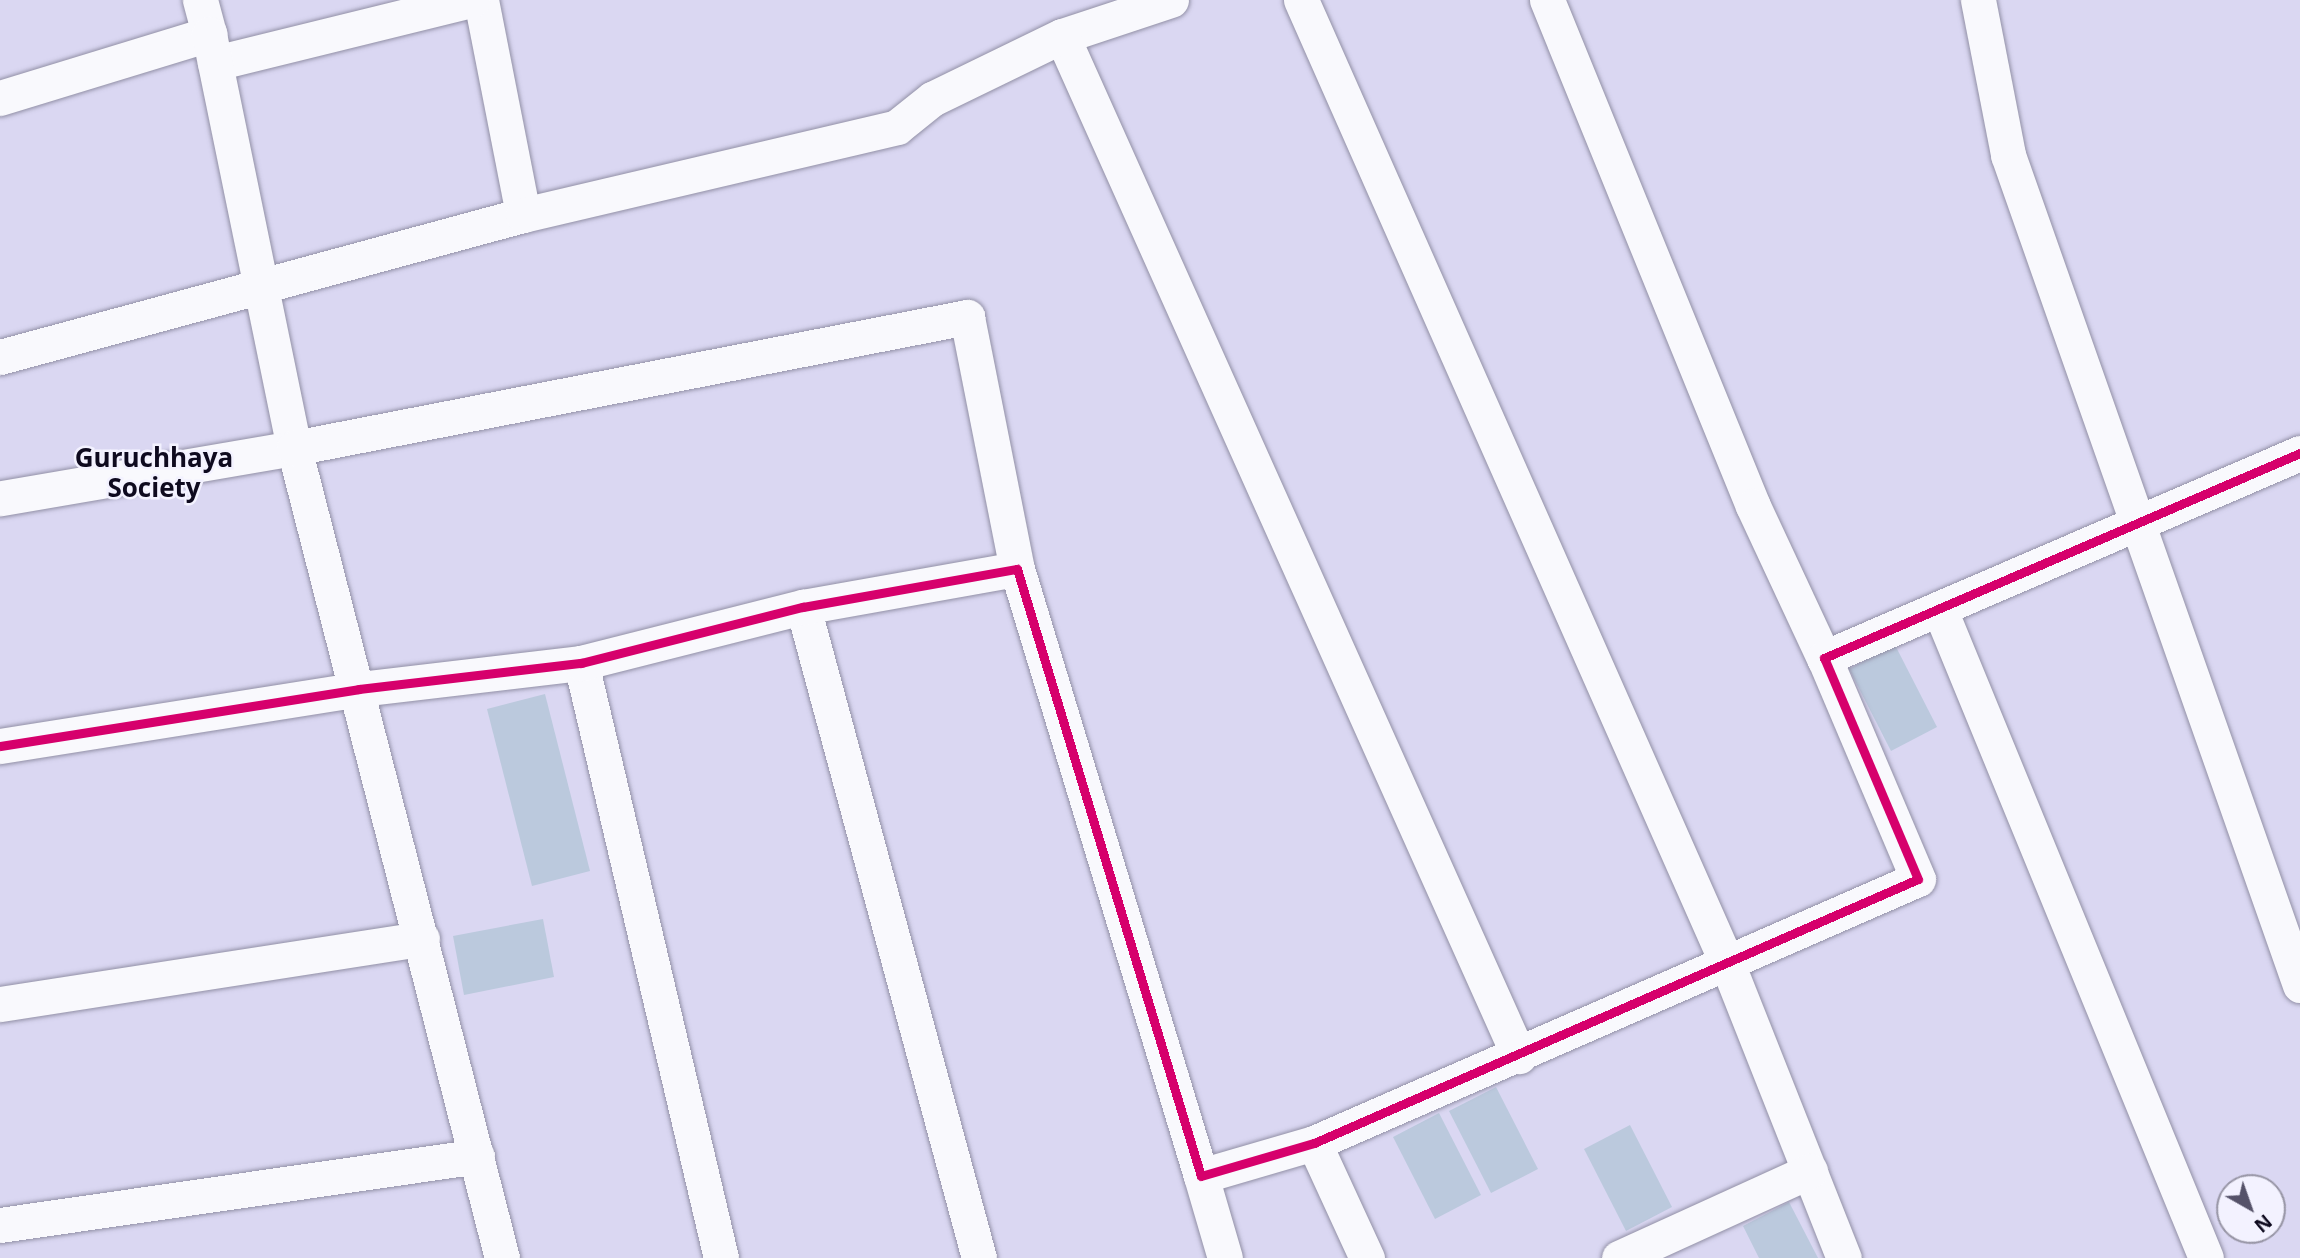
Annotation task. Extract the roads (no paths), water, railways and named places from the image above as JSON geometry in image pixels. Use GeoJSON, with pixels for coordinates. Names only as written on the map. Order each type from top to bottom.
{"type":"FeatureCollection","features":[{"type":"Feature","properties":{"kind":"street"},"geometry":{"type":"LineString","coordinates":[[200,0],[294,448],[359,689],[502,1258]]}},
{"type":"Feature","properties":{"kind":"street"},"geometry":{"type":"LineString","coordinates":[[0,98],[212,49],[472,0]]}},
{"type":"Feature","properties":{"kind":"street"},"geometry":{"type":"LineString","coordinates":[[481,0],[523,215]]}},
{"type":"Feature","properties":{"kind":"street"},"geometry":{"type":"LineString","coordinates":[[0,357],[523,215],[897,127],[932,99],[1062,36],[1171,0]]}},
{"type":"Feature","properties":{"kind":"street"},"geometry":{"type":"LineString","coordinates":[[1301,0],[1727,963],[1844,1258]]}},
{"type":"Feature","properties":{"kind":"street"},"geometry":{"type":"LineString","coordinates":[[1202,1176],[1314,1143],[1519,1056],[1917,879],[1824,658],[1753,506],[1547,0]]}},
{"type":"Feature","properties":{"kind":"street"},"geometry":{"type":"LineString","coordinates":[[1979,0],[2008,155],[2139,527],[2292,938],[2300,985]]}},
{"type":"Feature","properties":{"kind":"street"},"geometry":{"type":"LineString","coordinates":[[1062,36],[1519,1056]]}},
{"type":"Feature","properties":{"kind":"street"},"geometry":{"type":"LineString","coordinates":[[0,498],[294,448],[967,317],[1017,569],[1225,1258]]}},
{"type":"Feature","properties":{"kind":"street"},"geometry":{"type":"LineString","coordinates":[[1824,658],[2139,527],[2300,453]]}},
{"type":"Feature","properties":{"kind":"street"},"geometry":{"type":"LineString","coordinates":[[0,746],[359,689],[581,663],[803,607],[1017,569]]}},
{"type":"Feature","properties":{"kind":"street"},"geometry":{"type":"LineString","coordinates":[[803,607],[979,1258]]}},
{"type":"Feature","properties":{"kind":"street"},"geometry":{"type":"LineString","coordinates":[[1940,610],[2206,1258]]}},
{"type":"Feature","properties":{"kind":"street"},"geometry":{"type":"LineString","coordinates":[[581,663],[721,1258]]}},
{"type":"Feature","properties":{"kind":"street"},"geometry":{"type":"LineString","coordinates":[[0,1004],[422,939]]}},
{"type":"Feature","properties":{"kind":"street"},"geometry":{"type":"LineString","coordinates":[[1314,1143],[1367,1258]]}},
{"type":"Feature","properties":{"kind":"street"},"geometry":{"type":"LineString","coordinates":[[0,1225],[477,1156]]}},
{"type":"Feature","properties":{"kind":"street"},"geometry":{"type":"LineString","coordinates":[[1619,1258],[1810,1171]]}},
{"type":"Feature","properties":{"kind":"district","name":"Guruchhaya Society"},"geometry":{"type":"Point","coordinates":[154,473]}}]}
